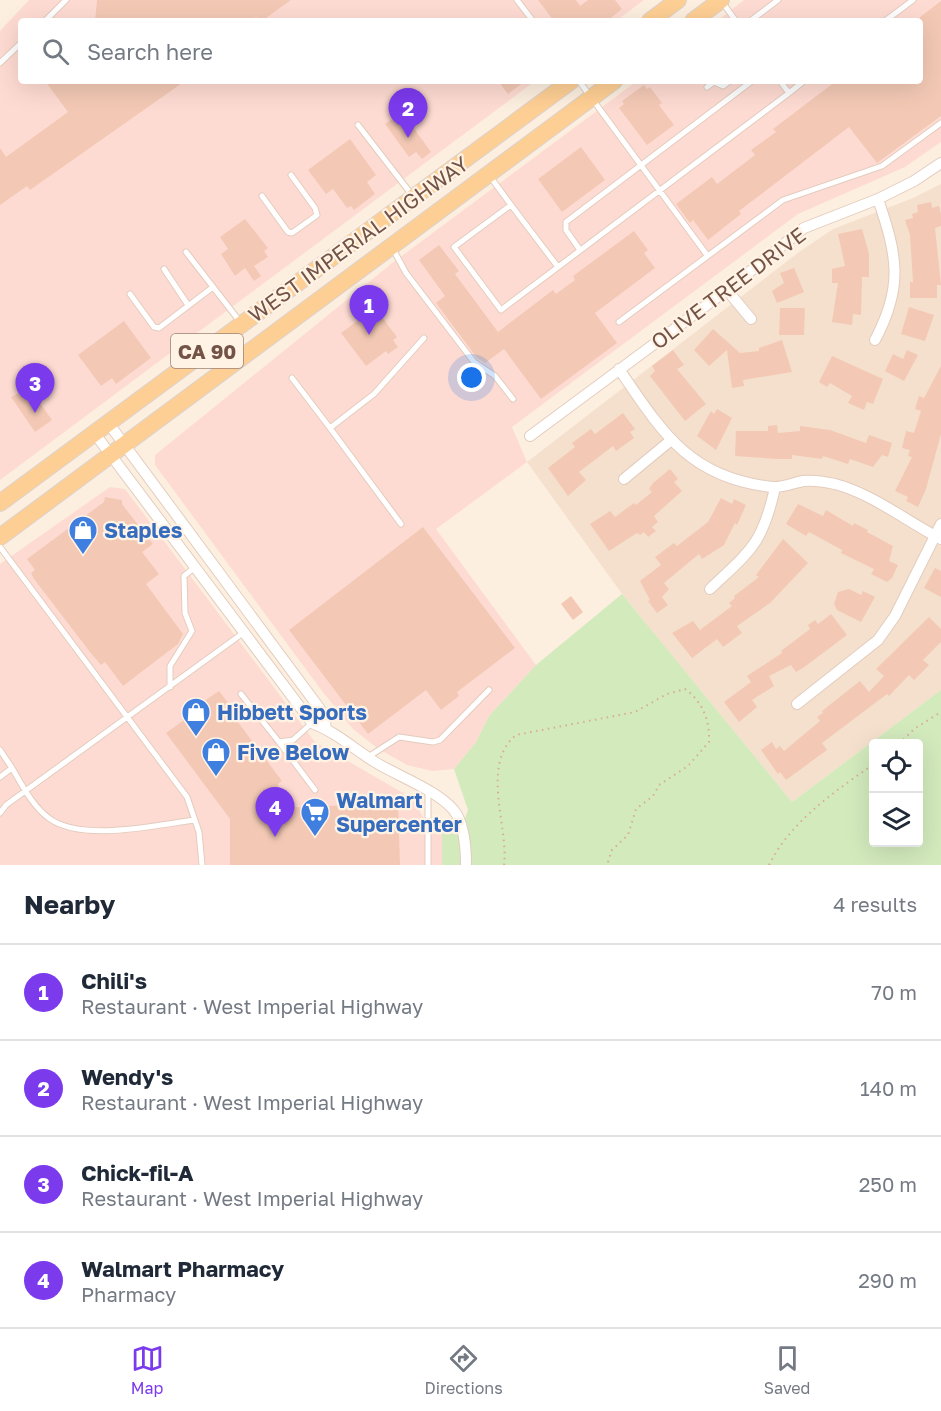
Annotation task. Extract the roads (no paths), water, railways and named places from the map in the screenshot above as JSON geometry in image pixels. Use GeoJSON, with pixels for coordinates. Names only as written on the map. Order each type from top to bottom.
{"type":"FeatureCollection","features":[{"type":"Feature","properties":{"kind":"main road"},"geometry":{"type":"LineString","coordinates":[[655,18],[678,0]]}},
{"type":"Feature","properties":{"kind":"main road"},"geometry":{"type":"LineString","coordinates":[[697,18],[721,0]]}},
{"type":"Feature","properties":{"kind":"main road","name":"WEST IMPERIAL HIGHWAY"},"geometry":{"type":"LineString","coordinates":[[0,503],[567,84]]}},
{"type":"Feature","properties":{"kind":"main road","name":"WEST IMPERIAL HIGHWAY"},"geometry":{"type":"LineString","coordinates":[[0,537],[610,84]]}},
{"type":"Feature","properties":{"kind":"main road"},"geometry":{"type":"LineString","coordinates":[[369,265],[366,257],[368,244],[424,203],[420,194]]}},
{"type":"Feature","properties":{"kind":"street","name":"OLIVE TREE DRIVE"},"geometry":{"type":"LineString","coordinates":[[530,436],[727,290],[804,228],[878,199],[914,181],[941,163]]}},
{"type":"Feature","properties":{"kind":"street"},"geometry":{"type":"LineString","coordinates":[[875,340],[889,314],[895,282],[894,250],[878,199]]}},
{"type":"Feature","properties":{"kind":"street"},"geometry":{"type":"LineString","coordinates":[[727,290],[751,319]]}},
{"type":"Feature","properties":{"kind":"street"},"geometry":{"type":"LineString","coordinates":[[619,369],[670,441],[704,467],[738,481],[775,488],[806,481],[834,484],[860,492],[938,537]]}},
{"type":"Feature","properties":{"kind":"street"},"geometry":{"type":"LineString","coordinates":[[109,424],[117,450],[195,567],[312,723],[326,728],[368,757],[441,799],[456,814],[466,846],[466,865]]}},
{"type":"Feature","properties":{"kind":"street"},"geometry":{"type":"LineString","coordinates":[[95,434],[117,450],[323,713],[326,728]]}},
{"type":"Feature","properties":{"kind":"street"},"geometry":{"type":"LineString","coordinates":[[624,479],[670,441]]}},
{"type":"Feature","properties":{"kind":"street"},"geometry":{"type":"LineString","coordinates":[[710,589],[754,548],[767,523],[775,488]]}},
{"type":"Feature","properties":{"kind":"street"},"geometry":{"type":"LineString","coordinates":[[797,704],[878,640],[895,616],[938,537],[941,524]]}},
{"type":"Feature","properties":{"kind":"lane"},"geometry":{"type":"LineString","coordinates":[[48,18],[66,0]]}},
{"type":"Feature","properties":{"kind":"lane"},"geometry":{"type":"LineString","coordinates":[[517,0],[531,18]]}},
{"type":"Feature","properties":{"kind":"lane"},"geometry":{"type":"LineString","coordinates":[[721,0],[734,18]]}},
{"type":"Feature","properties":{"kind":"lane"},"geometry":{"type":"LineString","coordinates":[[754,18],[778,0]]}},
{"type":"Feature","properties":{"kind":"lane"},"geometry":{"type":"LineString","coordinates":[[889,18],[913,0]]}},
{"type":"Feature","properties":{"kind":"lane"},"geometry":{"type":"LineString","coordinates":[[0,63],[18,46]]}},
{"type":"Feature","properties":{"kind":"lane"},"geometry":{"type":"LineString","coordinates":[[581,84],[707,255]]}},
{"type":"Feature","properties":{"kind":"lane"},"geometry":{"type":"LineString","coordinates":[[707,87],[711,84]]}},
{"type":"Feature","properties":{"kind":"lane"},"geometry":{"type":"LineString","coordinates":[[580,250],[566,230],[566,222],[748,84]]}},
{"type":"Feature","properties":{"kind":"lane"},"geometry":{"type":"LineString","coordinates":[[782,84],[789,93]]}},
{"type":"Feature","properties":{"kind":"lane"},"geometry":{"type":"LineString","coordinates":[[511,205],[453,247],[501,310],[800,84]]}},
{"type":"Feature","properties":{"kind":"lane"},"geometry":{"type":"LineString","coordinates":[[619,322],[783,200],[882,166],[941,123]]}},
{"type":"Feature","properties":{"kind":"lane"},"geometry":{"type":"LineString","coordinates":[[358,125],[420,194]]}},
{"type":"Feature","properties":{"kind":"lane"},"geometry":{"type":"LineString","coordinates":[[262,196],[288,232],[292,233],[316,215],[315,208],[291,175]]}},
{"type":"Feature","properties":{"kind":"lane"},"geometry":{"type":"LineString","coordinates":[[489,175],[558,267]]}},
{"type":"Feature","properties":{"kind":"lane"},"geometry":{"type":"LineString","coordinates":[[392,248],[406,273],[474,362],[495,376],[513,399]]}},
{"type":"Feature","properties":{"kind":"lane"},"geometry":{"type":"LineString","coordinates":[[186,252],[243,324]]}},
{"type":"Feature","properties":{"kind":"lane"},"geometry":{"type":"LineString","coordinates":[[164,268],[188,305]]}},
{"type":"Feature","properties":{"kind":"lane"},"geometry":{"type":"LineString","coordinates":[[130,294],[154,327],[159,328],[213,286]]}},
{"type":"Feature","properties":{"kind":"lane"},"geometry":{"type":"LineString","coordinates":[[330,428],[374,394],[424,338]]}},
{"type":"Feature","properties":{"kind":"lane"},"geometry":{"type":"LineString","coordinates":[[292,378],[401,524]]}},
{"type":"Feature","properties":{"kind":"lane"},"geometry":{"type":"LineString","coordinates":[[0,547],[187,797],[195,820],[202,865]]}},
{"type":"Feature","properties":{"kind":"lane"},"geometry":{"type":"LineString","coordinates":[[170,687],[170,666],[192,631],[185,613],[184,576],[195,567]]}},
{"type":"Feature","properties":{"kind":"lane"},"geometry":{"type":"LineString","coordinates":[[0,813],[6,805],[26,790],[243,633]]}},
{"type":"Feature","properties":{"kind":"lane"},"geometry":{"type":"LineString","coordinates":[[368,757],[399,738],[440,741],[489,690]]}},
{"type":"Feature","properties":{"kind":"lane"},"geometry":{"type":"LineString","coordinates":[[241,694],[315,790]]}},
{"type":"Feature","properties":{"kind":"lane"},"geometry":{"type":"LineString","coordinates":[[279,742],[293,740],[312,723]]}},
{"type":"Feature","properties":{"kind":"lane"},"geometry":{"type":"LineString","coordinates":[[0,750],[26,790],[50,819],[76,830],[130,828],[195,820]]}},
{"type":"Feature","properties":{"kind":"lane"},"geometry":{"type":"LineString","coordinates":[[0,777],[12,768]]}},
{"type":"Feature","properties":{"kind":"lane"},"geometry":{"type":"LineString","coordinates":[[428,792],[428,865]]}},
{"type":"Feature","properties":{"kind":"place","name":"Wendy's"},"geometry":{"type":"Point","coordinates":[408,138]}},
{"type":"Feature","properties":{"kind":"place","name":"Chili's"},"geometry":{"type":"Point","coordinates":[369,335]}},
{"type":"Feature","properties":{"kind":"place","name":"Chick-fil-A"},"geometry":{"type":"Point","coordinates":[35,413]}},
{"type":"Feature","properties":{"kind":"place","name":"Staples"},"geometry":{"type":"Point","coordinates":[83,556]}},
{"type":"Feature","properties":{"kind":"place","name":"Hibbett Sports"},"geometry":{"type":"Point","coordinates":[196,738]}},
{"type":"Feature","properties":{"kind":"place","name":"Five Below"},"geometry":{"type":"Point","coordinates":[216,778]}},
{"type":"Feature","properties":{"kind":"place","name":"Walmart Pharmacy"},"geometry":{"type":"Point","coordinates":[275,837]}},
{"type":"Feature","properties":{"kind":"place","name":"Walmart Supercenter"},"geometry":{"type":"Point","coordinates":[315,838]}}]}
